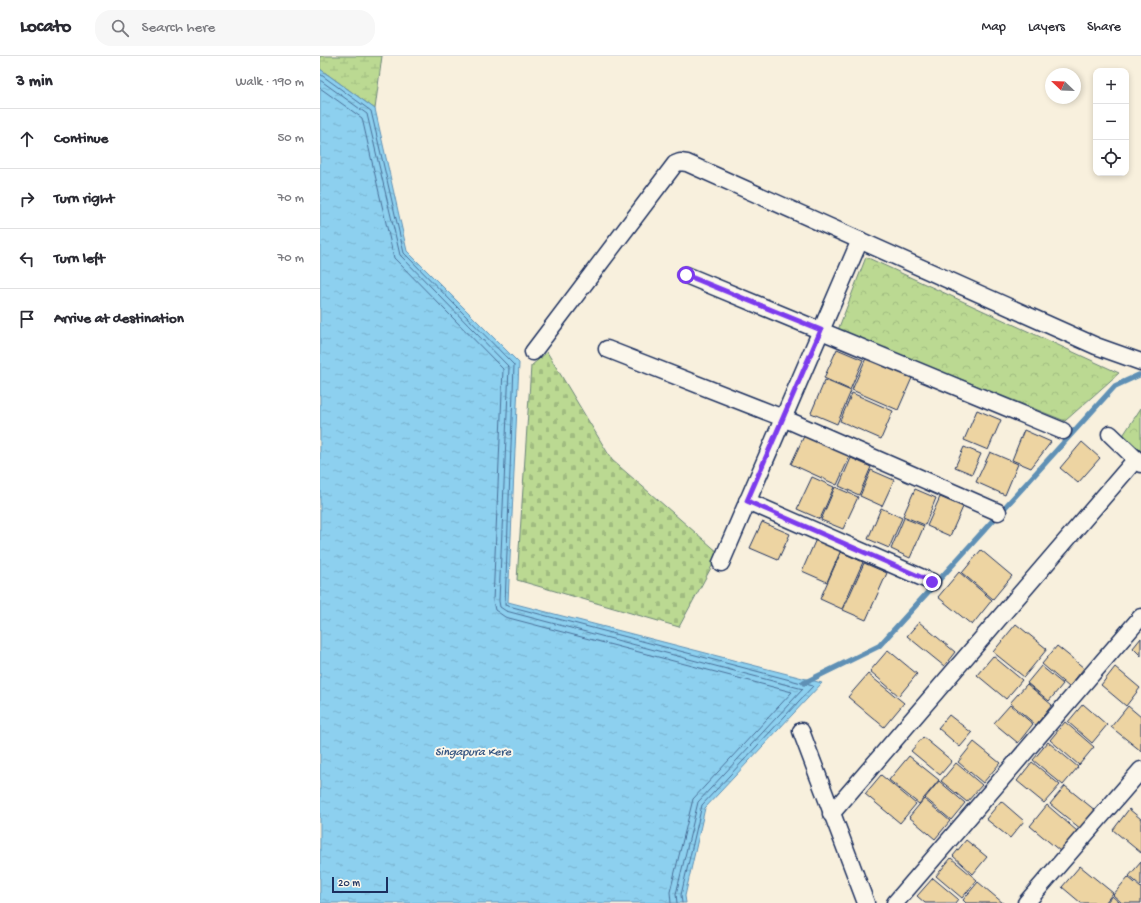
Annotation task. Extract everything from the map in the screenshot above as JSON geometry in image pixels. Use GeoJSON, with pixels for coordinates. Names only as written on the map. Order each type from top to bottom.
{"type":"FeatureCollection","features":[{"type":"Feature","properties":{"kind":"street"},"geometry":{"type":"LineString","coordinates":[[533,352],[675,164],[680,162],[687,163],[1096,346],[1141,362]]}},
{"type":"Feature","properties":{"kind":"street"},"geometry":{"type":"LineString","coordinates":[[721,563],[860,240]]}},
{"type":"Feature","properties":{"kind":"street"},"geometry":{"type":"LineString","coordinates":[[686,275],[1063,431]]}},
{"type":"Feature","properties":{"kind":"street"},"geometry":{"type":"LineString","coordinates":[[607,349],[783,418],[998,512]]}},
{"type":"Feature","properties":{"kind":"street"},"geometry":{"type":"LineString","coordinates":[[831,814],[1139,461],[1110,434]]}},
{"type":"Feature","properties":{"kind":"street"},"geometry":{"type":"LineString","coordinates":[[747,501],[932,582]]}},
{"type":"Feature","properties":{"kind":"street"},"geometry":{"type":"LineString","coordinates":[[895,903],[1141,617]]}},
{"type":"Feature","properties":{"kind":"street"},"geometry":{"type":"LineString","coordinates":[[801,731],[831,814],[866,903]]}},
{"type":"Feature","properties":{"kind":"street"},"geometry":{"type":"LineString","coordinates":[[1026,903],[1141,770]]}},
{"type":"Feature","properties":{"kind":"green space"},"geometry":{"type":"Polygon","coordinates":[[[320,56],[382,56],[375,109],[320,69],[320,56]]]}},
{"type":"Feature","properties":{"kind":"green space"},"geometry":{"type":"Polygon","coordinates":[[[866,257],[1119,373],[1065,421],[838,330],[866,257]]]}},
{"type":"Feature","properties":{"kind":"green space"},"geometry":{"type":"Polygon","coordinates":[[[547,352],[612,460],[719,553],[679,627],[517,580],[531,366],[547,352]]]}},
{"type":"Feature","properties":{"kind":"green space"},"geometry":{"type":"Polygon","coordinates":[[[1141,408],[1141,456],[1122,437],[1141,408]]]}},
{"type":"Feature","properties":{"kind":"water","name":"Singapura Kere"},"geometry":{"type":"Polygon","coordinates":[[[320,69],[375,109],[407,251],[519,363],[508,602],[822,683],[705,808],[685,896],[686,903],[320,903],[320,69]]]}},
{"type":"Feature","properties":{"kind":"building"},"geometry":{"type":"Polygon","coordinates":[[[837,349],[863,360],[850,390],[824,378],[837,349]]]}},
{"type":"Feature","properties":{"kind":"building"},"geometry":{"type":"Polygon","coordinates":[[[866,358],[912,378],[898,410],[852,390],[866,358]]]}},
{"type":"Feature","properties":{"kind":"building"},"geometry":{"type":"Polygon","coordinates":[[[825,380],[851,391],[837,424],[811,413],[825,380]]]}},
{"type":"Feature","properties":{"kind":"building"},"geometry":{"type":"Polygon","coordinates":[[[852,393],[893,411],[881,439],[840,421],[852,393]]]}},
{"type":"Feature","properties":{"kind":"building"},"geometry":{"type":"Polygon","coordinates":[[[977,410],[1001,420],[988,450],[964,440],[977,410]]]}},
{"type":"Feature","properties":{"kind":"building"},"geometry":{"type":"Polygon","coordinates":[[[1024,430],[1051,442],[1031,468],[1012,460],[1024,430]]]}},
{"type":"Feature","properties":{"kind":"building"},"geometry":{"type":"Polygon","coordinates":[[[804,436],[850,456],[837,485],[791,464],[804,436]]]}},
{"type":"Feature","properties":{"kind":"building"},"geometry":{"type":"Polygon","coordinates":[[[1082,442],[1100,458],[1078,483],[1060,468],[1082,442]]]}},
{"type":"Feature","properties":{"kind":"building"},"geometry":{"type":"Polygon","coordinates":[[[964,447],[981,454],[972,474],[955,467],[964,447]]]}},
{"type":"Feature","properties":{"kind":"building"},"geometry":{"type":"Polygon","coordinates":[[[990,452],[1018,464],[1005,495],[976,482],[990,452]]]}},
{"type":"Feature","properties":{"kind":"building"},"geometry":{"type":"Polygon","coordinates":[[[851,458],[871,467],[859,495],[839,486],[851,458]]]}},
{"type":"Feature","properties":{"kind":"building"},"geometry":{"type":"Polygon","coordinates":[[[871,470],[894,480],[882,506],[860,496],[871,470]]]}},
{"type":"Feature","properties":{"kind":"building"},"geometry":{"type":"Polygon","coordinates":[[[812,477],[834,487],[820,519],[797,509],[812,477]]]}},
{"type":"Feature","properties":{"kind":"building"},"geometry":{"type":"Polygon","coordinates":[[[835,487],[858,497],[843,529],[821,520],[835,487]]]}},
{"type":"Feature","properties":{"kind":"building"},"geometry":{"type":"Polygon","coordinates":[[[915,489],[936,498],[925,525],[903,516],[915,489]]]}},
{"type":"Feature","properties":{"kind":"building"},"geometry":{"type":"Polygon","coordinates":[[[940,497],[963,507],[950,536],[927,526],[940,497]]]}},
{"type":"Feature","properties":{"kind":"building"},"geometry":{"type":"Polygon","coordinates":[[[881,508],[902,518],[889,548],[868,539],[881,508]]]}},
{"type":"Feature","properties":{"kind":"building"},"geometry":{"type":"Polygon","coordinates":[[[904,518],[924,526],[910,558],[891,549],[904,518]]]}},
{"type":"Feature","properties":{"kind":"building"},"geometry":{"type":"Polygon","coordinates":[[[762,522],[790,534],[778,560],[750,548],[762,522]]]}},
{"type":"Feature","properties":{"kind":"building"},"geometry":{"type":"Polygon","coordinates":[[[816,539],[841,550],[827,582],[802,571],[816,539]]]}},
{"type":"Feature","properties":{"kind":"building"},"geometry":{"type":"Polygon","coordinates":[[[981,550],[1012,576],[993,599],[962,573],[981,550]]]}},
{"type":"Feature","properties":{"kind":"building"},"geometry":{"type":"Polygon","coordinates":[[[841,552],[863,562],[842,609],[820,599],[841,552]]]}},
{"type":"Feature","properties":{"kind":"building"},"geometry":{"type":"Polygon","coordinates":[[[864,563],[887,573],[866,620],[843,610],[864,563]]]}},
{"type":"Feature","properties":{"kind":"building"},"geometry":{"type":"Polygon","coordinates":[[[959,572],[992,600],[972,625],[938,597],[959,572]]]}},
{"type":"Feature","properties":{"kind":"building"},"geometry":{"type":"Polygon","coordinates":[[[919,622],[955,652],[944,666],[907,636],[919,622]]]}},
{"type":"Feature","properties":{"kind":"building"},"geometry":{"type":"Polygon","coordinates":[[[1016,624],[1047,649],[1024,677],[993,652],[1016,624]]]}},
{"type":"Feature","properties":{"kind":"building"},"geometry":{"type":"Polygon","coordinates":[[[1141,638],[1141,656],[1133,648],[1141,638]]]}},
{"type":"Feature","properties":{"kind":"building"},"geometry":{"type":"Polygon","coordinates":[[[1057,646],[1084,668],[1069,687],[1042,664],[1057,646]]]}},
{"type":"Feature","properties":{"kind":"building"},"geometry":{"type":"Polygon","coordinates":[[[888,650],[917,674],[899,696],[870,671],[888,650]]]}},
{"type":"Feature","properties":{"kind":"building"},"geometry":{"type":"Polygon","coordinates":[[[993,656],[1022,680],[1006,699],[977,675],[993,656]]]}},
{"type":"Feature","properties":{"kind":"building"},"geometry":{"type":"Polygon","coordinates":[[[1041,666],[1063,684],[1049,701],[1027,683],[1041,666]]]}},
{"type":"Feature","properties":{"kind":"building"},"geometry":{"type":"Polygon","coordinates":[[[1115,667],[1140,688],[1126,706],[1101,685],[1115,667]]]}},
{"type":"Feature","properties":{"kind":"building"},"geometry":{"type":"Polygon","coordinates":[[[868,674],[904,703],[884,727],[848,697],[868,674]]]}},
{"type":"Feature","properties":{"kind":"building"},"geometry":{"type":"Polygon","coordinates":[[[1027,684],[1052,705],[1036,725],[1010,703],[1027,684]]]}},
{"type":"Feature","properties":{"kind":"building"},"geometry":{"type":"Polygon","coordinates":[[[1083,704],[1107,725],[1092,743],[1068,722],[1083,704]]]}},
{"type":"Feature","properties":{"kind":"building"},"geometry":{"type":"Polygon","coordinates":[[[1010,705],[1033,724],[1018,743],[994,723],[1010,705]]]}},
{"type":"Feature","properties":{"kind":"building"},"geometry":{"type":"Polygon","coordinates":[[[1128,706],[1141,717],[1141,751],[1111,727],[1128,706]]]}},
{"type":"Feature","properties":{"kind":"building"},"geometry":{"type":"Polygon","coordinates":[[[949,715],[972,733],[960,747],[938,728],[949,715]]]}},
{"type":"Feature","properties":{"kind":"building"},"geometry":{"type":"Polygon","coordinates":[[[1065,722],[1094,747],[1079,765],[1050,740],[1065,722]]]}},
{"type":"Feature","properties":{"kind":"building"},"geometry":{"type":"Polygon","coordinates":[[[923,737],[952,761],[940,775],[911,751],[923,737]]]}},
{"type":"Feature","properties":{"kind":"building"},"geometry":{"type":"Polygon","coordinates":[[[974,742],[1000,763],[983,783],[958,762],[974,742]]]}},
{"type":"Feature","properties":{"kind":"building"},"geometry":{"type":"Polygon","coordinates":[[[1048,742],[1078,767],[1063,785],[1033,760],[1048,742]]]}},
{"type":"Feature","properties":{"kind":"building"},"geometry":{"type":"Polygon","coordinates":[[[909,756],[939,780],[919,804],[889,780],[909,756]]]}},
{"type":"Feature","properties":{"kind":"building"},"geometry":{"type":"Polygon","coordinates":[[[1032,762],[1060,785],[1044,803],[1017,781],[1032,762]]]}},
{"type":"Feature","properties":{"kind":"building"},"geometry":{"type":"Polygon","coordinates":[[[956,763],[982,785],[967,802],[941,781],[956,763]]]}},
{"type":"Feature","properties":{"kind":"building"},"geometry":{"type":"Polygon","coordinates":[[[881,775],[916,804],[900,823],[865,794],[881,775]]]}},
{"type":"Feature","properties":{"kind":"building"},"geometry":{"type":"Polygon","coordinates":[[[939,781],[965,803],[951,820],[925,798],[939,781]]]}},
{"type":"Feature","properties":{"kind":"building"},"geometry":{"type":"Polygon","coordinates":[[[1065,786],[1096,811],[1081,829],[1050,804],[1065,786]]]}},
{"type":"Feature","properties":{"kind":"building"},"geometry":{"type":"Polygon","coordinates":[[[924,799],[950,821],[935,839],[909,817],[924,799]]]}},
{"type":"Feature","properties":{"kind":"building"},"geometry":{"type":"Polygon","coordinates":[[[1001,801],[1024,821],[1010,838],[986,819],[1001,801]]]}},
{"type":"Feature","properties":{"kind":"building"},"geometry":{"type":"Polygon","coordinates":[[[1047,805],[1077,831],[1060,851],[1030,826],[1047,805]]]}},
{"type":"Feature","properties":{"kind":"building"},"geometry":{"type":"Polygon","coordinates":[[[1129,809],[1141,819],[1141,853],[1113,830],[1129,809]]]}},
{"type":"Feature","properties":{"kind":"building"},"geometry":{"type":"Polygon","coordinates":[[[966,840],[987,857],[973,874],[953,856],[966,840]]]}},
{"type":"Feature","properties":{"kind":"building"},"geometry":{"type":"Polygon","coordinates":[[[951,858],[977,880],[962,898],[936,876],[951,858]]]}},
{"type":"Feature","properties":{"kind":"building"},"geometry":{"type":"Polygon","coordinates":[[[1141,862],[1141,886],[1129,876],[1141,862]]]}},
{"type":"Feature","properties":{"kind":"building"},"geometry":{"type":"Polygon","coordinates":[[[1080,866],[1113,893],[1105,903],[1081,903],[1062,887],[1080,866]]]}},
{"type":"Feature","properties":{"kind":"building"},"geometry":{"type":"Polygon","coordinates":[[[1128,877],[1141,888],[1141,903],[1122,903],[1113,895],[1128,877]]]}},
{"type":"Feature","properties":{"kind":"building"},"geometry":{"type":"Polygon","coordinates":[[[933,878],[958,899],[955,903],[925,903],[917,896],[933,878]]]}},
{"type":"Feature","properties":{"kind":"building"},"geometry":{"type":"Polygon","coordinates":[[[978,882],[1003,903],[966,903],[963,900],[978,882]]]}},
{"type":"Feature","properties":{"kind":"building"},"geometry":{"type":"Polygon","coordinates":[[[1112,896],[1120,903],[1106,903],[1112,896]]]}},
{"type":"Feature","properties":{"kind":"waterway"},"geometry":{"type":"LineString","coordinates":[[804,683],[879,646],[1115,386],[1139,375]]}},
{"type":"Feature","properties":{"kind":"route"},"geometry":{"type":"LineString","coordinates":[[686,275],[821,330],[747,501],[932,582]]}}]}
